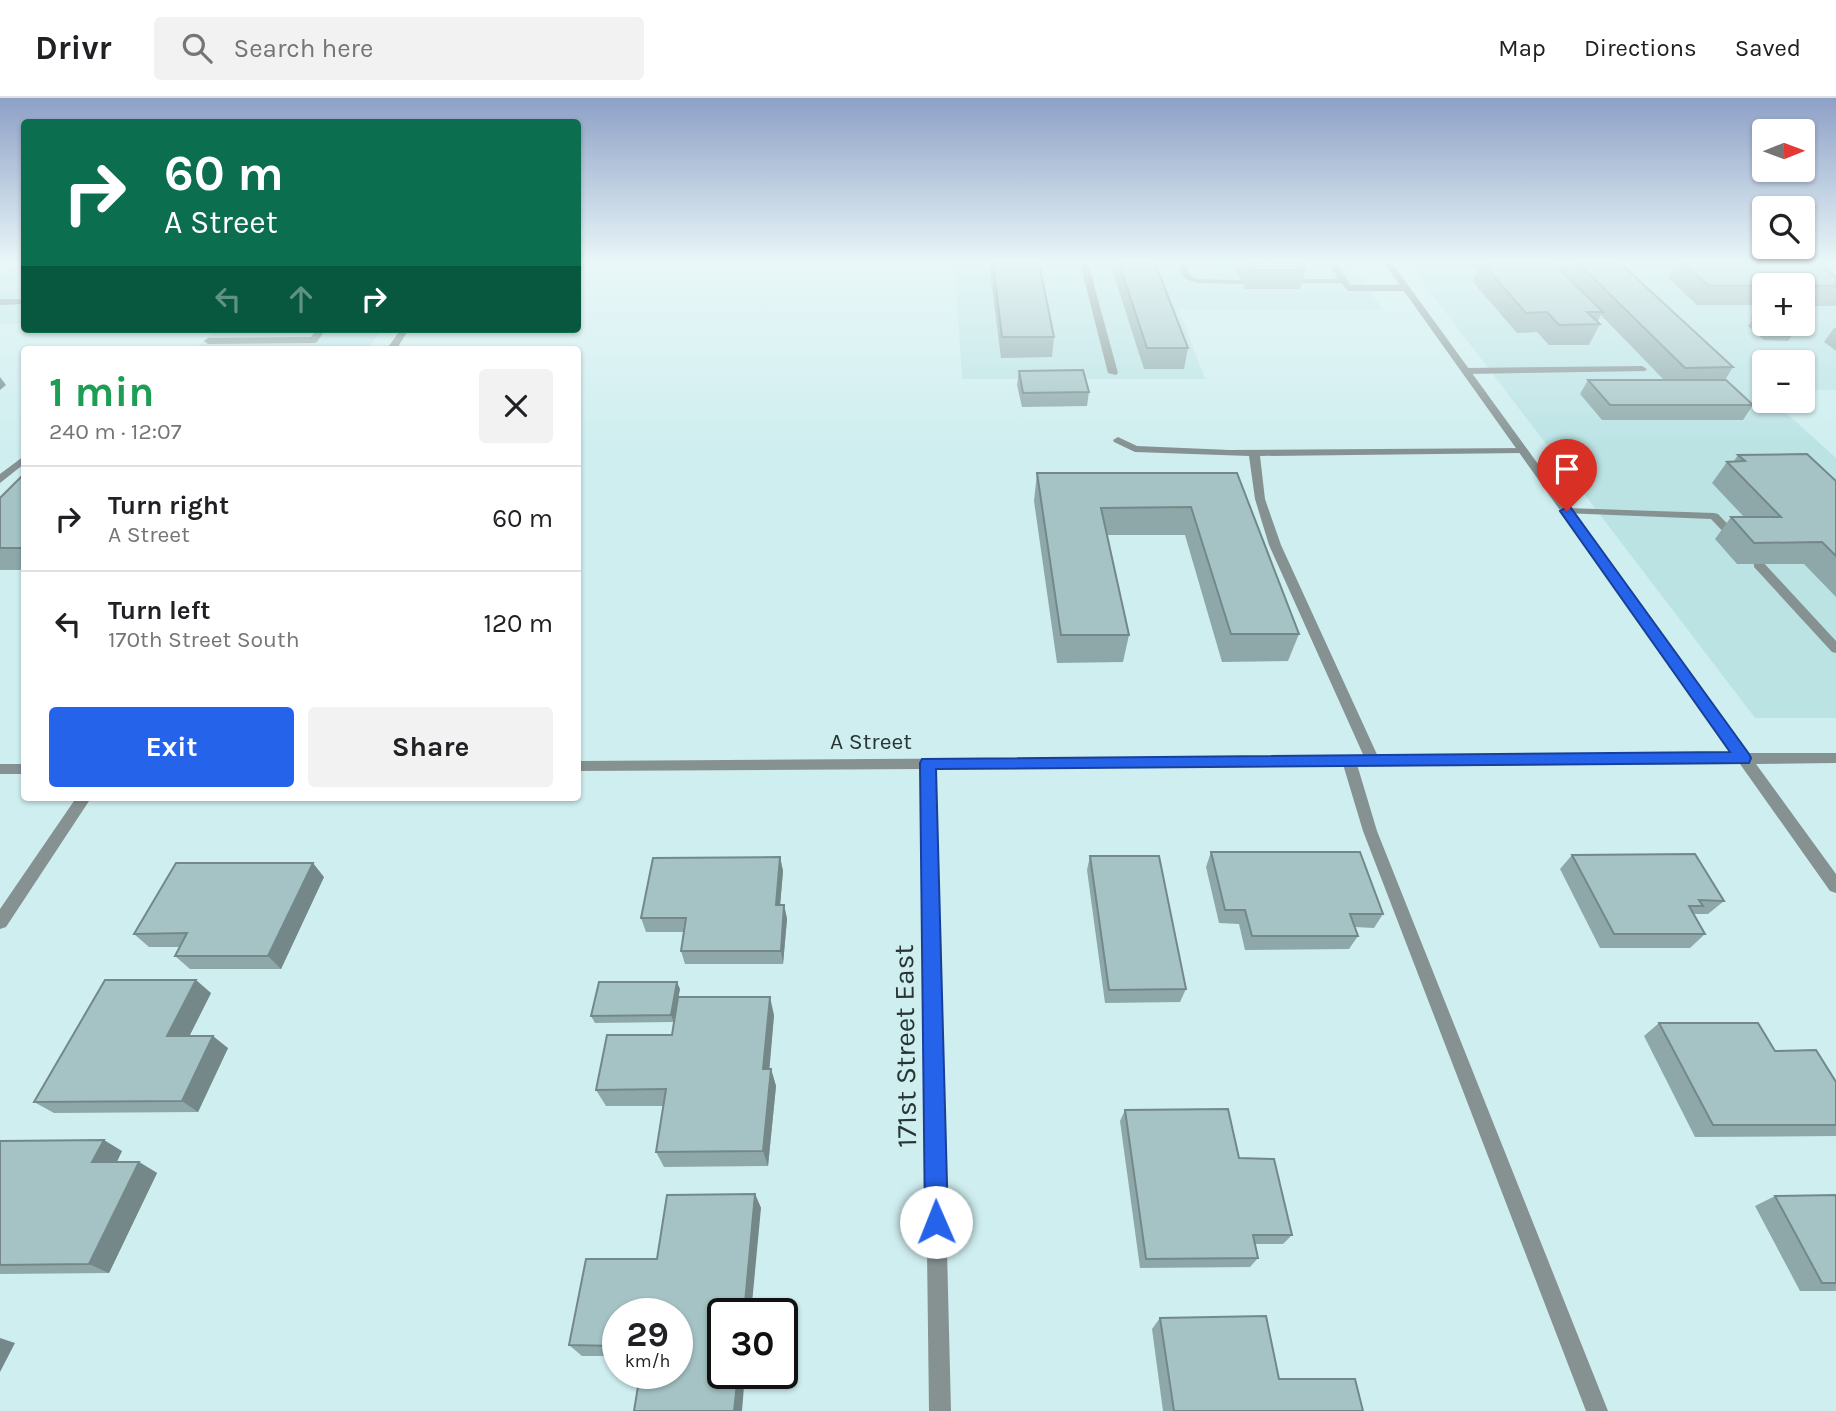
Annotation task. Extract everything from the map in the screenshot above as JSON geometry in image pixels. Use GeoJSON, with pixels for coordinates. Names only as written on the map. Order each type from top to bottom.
{"type":"FeatureCollection","features":[{"type":"Feature","properties":{"kind":"street"},"geometry":{"type":"LineString","coordinates":[[1100,324],[1113,373]]}},
{"type":"Feature","properties":{"kind":"street"},"geometry":{"type":"LineString","coordinates":[[1432,324],[1836,886]]}},
{"type":"Feature","properties":{"kind":"street"},"geometry":{"type":"LineString","coordinates":[[208,341],[314,340],[319,333]]}},
{"type":"Feature","properties":{"kind":"street"},"geometry":{"type":"LineString","coordinates":[[1466,371],[1642,369]]}},
{"type":"Feature","properties":{"kind":"street"},"geometry":{"type":"LineString","coordinates":[[1118,440],[1135,449],[1254,453],[1522,450]]}},
{"type":"Feature","properties":{"kind":"street"},"geometry":{"type":"LineString","coordinates":[[1254,453],[1260,499],[1275,545],[1373,761]]}},
{"type":"Feature","properties":{"kind":"street"},"geometry":{"type":"LineString","coordinates":[[0,480],[21,462]]}},
{"type":"Feature","properties":{"kind":"street"},"geometry":{"type":"LineString","coordinates":[[1567,511],[1714,516],[1736,539]]}},
{"type":"Feature","properties":{"kind":"street"},"geometry":{"type":"LineString","coordinates":[[1758,564],[1836,649]]}},
{"type":"Feature","properties":{"kind":"street","name":"A Street"},"geometry":{"type":"LineString","coordinates":[[581,766],[1836,758]]}},
{"type":"Feature","properties":{"kind":"street"},"geometry":{"type":"LineString","coordinates":[[1349,761],[1370,831],[1597,1411]]}},
{"type":"Feature","properties":{"kind":"street","name":"171st Street East"},"geometry":{"type":"LineString","coordinates":[[928,763],[940,1411]]}},
{"type":"Feature","properties":{"kind":"street"},"geometry":{"type":"LineString","coordinates":[[0,769],[21,769]]}},
{"type":"Feature","properties":{"kind":"street"},"geometry":{"type":"LineString","coordinates":[[0,922],[82,801]]}},
{"type":"Feature","properties":{"kind":"shaded area"},"geometry":{"type":"Polygon","coordinates":[[[959,324],[1184,324],[1205,379],[962,379],[959,324]]]}},
{"type":"Feature","properties":{"kind":"shaded area"},"geometry":{"type":"Polygon","coordinates":[[[1455,324],[1752,324],[1752,336],[1815,336],[1815,324],[1836,324],[1836,390],[1815,390],[1815,350],[1752,350],[1752,413],[1786,413],[1836,458],[1836,718],[1755,718],[1455,324]]]}},
{"type":"Feature","properties":{"kind":"shaded area"},"geometry":{"type":"Polygon","coordinates":[[[211,333],[379,333],[370,346],[199,346],[211,333]]]}},
{"type":"Feature","properties":{"kind":"building"},"geometry":{"type":"Polygon","coordinates":[[[1000,324],[1051,324],[1054,337],[1002,337],[1000,324]]]}},
{"type":"Feature","properties":{"kind":"building"},"geometry":{"type":"Polygon","coordinates":[[[1139,324],[1179,324],[1188,348],[1147,348],[1139,324]]]}},
{"type":"Feature","properties":{"kind":"building"},"geometry":{"type":"Polygon","coordinates":[[[1640,324],[1687,324],[1733,367],[1685,368],[1640,324]]]}},
{"type":"Feature","properties":{"kind":"building"},"geometry":{"type":"Polygon","coordinates":[[[1083,370],[1089,392],[1023,393],[1019,371],[1083,370]]]}},
{"type":"Feature","properties":{"kind":"building"},"geometry":{"type":"Polygon","coordinates":[[[1588,380],[1726,380],[1752,404],[1752,405],[1610,405],[1588,380]]]}},
{"type":"Feature","properties":{"kind":"building"},"geometry":{"type":"Polygon","coordinates":[[[1807,454],[1836,481],[1836,556],[1822,542],[1754,543],[1731,517],[1781,517],[1727,462],[1745,461],[1738,455],[1807,454]]]}},
{"type":"Feature","properties":{"kind":"building"},"geometry":{"type":"Polygon","coordinates":[[[1037,473],[1237,473],[1299,634],[1231,634],[1191,507],[1101,508],[1129,635],[1061,635],[1037,473]]]}},
{"type":"Feature","properties":{"kind":"building"},"geometry":{"type":"Polygon","coordinates":[[[21,477],[21,548],[0,548],[0,498],[21,477]]]}},
{"type":"Feature","properties":{"kind":"building"},"geometry":{"type":"Polygon","coordinates":[[[1211,852],[1360,852],[1383,914],[1350,914],[1358,936],[1252,936],[1245,910],[1225,910],[1211,852]]]}},
{"type":"Feature","properties":{"kind":"building"},"geometry":{"type":"Polygon","coordinates":[[[1695,854],[1724,901],[1699,900],[1703,906],[1689,906],[1705,934],[1614,934],[1572,855],[1695,854]]]}},
{"type":"Feature","properties":{"kind":"building"},"geometry":{"type":"Polygon","coordinates":[[[1090,856],[1159,856],[1186,989],[1109,990],[1090,856]]]}},
{"type":"Feature","properties":{"kind":"building"},"geometry":{"type":"Polygon","coordinates":[[[780,857],[776,905],[784,905],[781,951],[681,951],[686,918],[641,918],[653,858],[780,857]]]}},
{"type":"Feature","properties":{"kind":"building"},"geometry":{"type":"Polygon","coordinates":[[[176,863],[313,863],[268,956],[175,956],[187,933],[134,934],[176,863]]]}},
{"type":"Feature","properties":{"kind":"building"},"geometry":{"type":"Polygon","coordinates":[[[105,980],[196,980],[167,1036],[213,1036],[182,1101],[34,1102],[105,980]]]}},
{"type":"Feature","properties":{"kind":"building"},"geometry":{"type":"Polygon","coordinates":[[[599,982],[677,982],[671,1015],[591,1016],[599,982]]]}},
{"type":"Feature","properties":{"kind":"building"},"geometry":{"type":"Polygon","coordinates":[[[678,997],[770,997],[763,1069],[771,1069],[763,1151],[656,1152],[666,1089],[596,1090],[607,1035],[672,1035],[678,997]]]}},
{"type":"Feature","properties":{"kind":"building"},"geometry":{"type":"Polygon","coordinates":[[[1659,1023],[1758,1023],[1775,1051],[1816,1050],[1836,1082],[1836,1125],[1713,1125],[1659,1023]]]}},
{"type":"Feature","properties":{"kind":"building"},"geometry":{"type":"Polygon","coordinates":[[[1228,1109],[1239,1158],[1274,1159],[1292,1235],[1253,1235],[1258,1258],[1146,1259],[1125,1110],[1228,1109]]]}},
{"type":"Feature","properties":{"kind":"building"},"geometry":{"type":"Polygon","coordinates":[[[104,1140],[92,1162],[139,1162],[89,1264],[0,1265],[0,1141],[104,1140]]]}},
{"type":"Feature","properties":{"kind":"building"},"geometry":{"type":"Polygon","coordinates":[[[755,1194],[745,1298],[707,1298],[707,1389],[736,1389],[734,1411],[634,1411],[638,1389],[693,1389],[693,1298],[602,1298],[602,1346],[569,1345],[586,1259],[657,1259],[667,1195],[755,1194]]]}},
{"type":"Feature","properties":{"kind":"building"},"geometry":{"type":"Polygon","coordinates":[[[1836,1195],[1836,1283],[1822,1283],[1775,1196],[1836,1195]]]}},
{"type":"Feature","properties":{"kind":"building"},"geometry":{"type":"Polygon","coordinates":[[[1266,1316],[1279,1379],[1355,1379],[1363,1411],[1174,1411],[1160,1318],[1266,1316]]]}},
{"type":"Feature","properties":{"kind":"route"},"geometry":{"type":"LineString","coordinates":[[936,1222],[928,763],[1743,758],[1567,511]]}}]}
